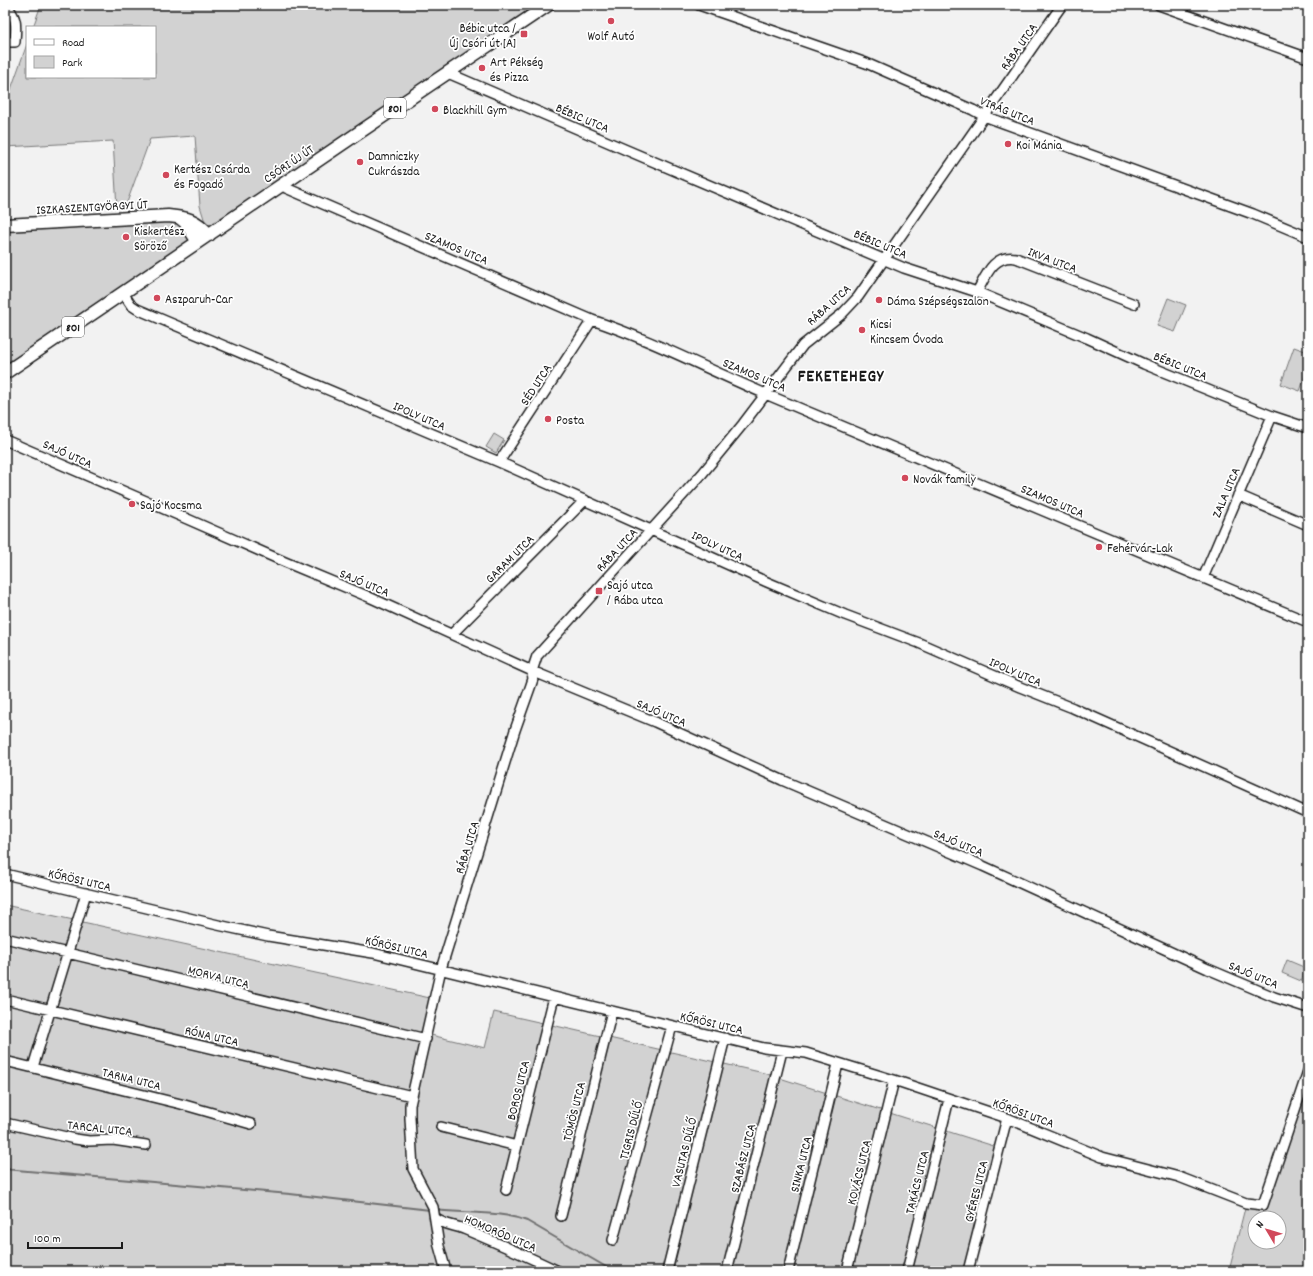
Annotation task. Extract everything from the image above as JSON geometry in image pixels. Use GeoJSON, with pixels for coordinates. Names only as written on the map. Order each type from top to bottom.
{"type":"FeatureCollection","features":[{"type":"Feature","properties":{"kind":"main road","name":"CSÓRI ÚJ ÚT"},"geometry":{"type":"LineString","coordinates":[[5,373],[548,5]]}},
{"type":"Feature","properties":{"kind":"main road","name":"ISZKASZENTGYÖRGYI ÚT"},"geometry":{"type":"LineString","coordinates":[[5,225],[168,216],[186,218],[198,223],[209,234]]}},
{"type":"Feature","properties":{"kind":"main road"},"geometry":{"type":"LineString","coordinates":[[180,218],[188,226],[198,242]]}},
{"type":"Feature","properties":{"kind":"street"},"geometry":{"type":"LineString","coordinates":[[5,42],[15,42],[16,26],[14,14],[6,5]]}},
{"type":"Feature","properties":{"kind":"street","name":"VIRÁG UTCA"},"geometry":{"type":"LineString","coordinates":[[699,5],[866,63],[984,116],[1253,214],[1308,237]]}},
{"type":"Feature","properties":{"kind":"street","name":"RÁBA UTCA"},"geometry":{"type":"LineString","coordinates":[[446,1271],[434,1213],[413,1169],[410,1118],[412,1096],[441,969],[533,679],[532,671],[534,663],[540,651],[652,530],[725,448],[803,345],[850,306],[870,281],[1062,5]]}},
{"type":"Feature","properties":{"kind":"street"},"geometry":{"type":"LineString","coordinates":[[1159,5],[1308,58]]}},
{"type":"Feature","properties":{"kind":"street","name":"BÉBIC UTCA"},"geometry":{"type":"LineString","coordinates":[[448,73],[904,268],[977,292],[1087,338],[1144,364],[1272,416],[1308,428]]}},
{"type":"Feature","properties":{"kind":"street","name":"SZAMOS UTCA"},"geometry":{"type":"LineString","coordinates":[[281,185],[592,320],[626,332],[767,394],[1308,622]]}},
{"type":"Feature","properties":{"kind":"street","name":"IKVA UTCA"},"geometry":{"type":"LineString","coordinates":[[977,292],[998,260],[1009,257],[1016,258],[1134,304]]}},
{"type":"Feature","properties":{"kind":"street","name":"IPOLY UTCA"},"geometry":{"type":"LineString","coordinates":[[123,293],[131,305],[137,310],[499,462],[762,580],[845,615],[920,643],[1020,687],[1068,706],[1308,813]]}},
{"type":"Feature","properties":{"kind":"street","name":"SÉD UTCA"},"geometry":{"type":"LineString","coordinates":[[499,462],[592,320]]}},
{"type":"Feature","properties":{"kind":"street","name":"ZALA UTCA"},"geometry":{"type":"LineString","coordinates":[[1203,578],[1272,416]]}},
{"type":"Feature","properties":{"kind":"street","name":"SAJÓ UTCA"},"geometry":{"type":"LineString","coordinates":[[5,440],[452,634],[532,671],[654,722],[782,780],[991,869],[1222,975],[1274,997],[1304,1007]]}},
{"type":"Feature","properties":{"kind":"street"},"geometry":{"type":"LineString","coordinates":[[1238,495],[1308,525]]}},
{"type":"Feature","properties":{"kind":"street","name":"GARAM UTCA"},"geometry":{"type":"LineString","coordinates":[[452,634],[585,500]]}},
{"type":"Feature","properties":{"kind":"street","name":"KŐRÖSI UTCA"},"geometry":{"type":"LineString","coordinates":[[5,874],[218,925],[268,936],[373,954],[441,969],[672,1026],[782,1051],[806,1053],[894,1080],[1007,1118],[1102,1157],[1179,1177],[1246,1203],[1263,1205],[1308,1072]]}},
{"type":"Feature","properties":{"kind":"street"},"geometry":{"type":"LineString","coordinates":[[33,1067],[86,894]]}},
{"type":"Feature","properties":{"kind":"street","name":"MORVA UTCA"},"geometry":{"type":"LineString","coordinates":[[5,938],[426,1039]]}},
{"type":"Feature","properties":{"kind":"street","name":"BOROS UTCA"},"geometry":{"type":"LineString","coordinates":[[506,1190],[554,997]]}},
{"type":"Feature","properties":{"kind":"street","name":"RÓNA UTCA"},"geometry":{"type":"LineString","coordinates":[[5,999],[412,1096]]}},
{"type":"Feature","properties":{"kind":"street","name":"TÖMÖS UTCA"},"geometry":{"type":"LineString","coordinates":[[561,1216],[612,1011]]}},
{"type":"Feature","properties":{"kind":"street","name":"TIGRIS DŰLŐ"},"geometry":{"type":"LineString","coordinates":[[613,1240],[672,1026]]}},
{"type":"Feature","properties":{"kind":"street","name":"VASUTAS DŰLŐ"},"geometry":{"type":"LineString","coordinates":[[667,1271],[725,1038]]}},
{"type":"Feature","properties":{"kind":"street","name":"SZABÁSZ UTCA"},"geometry":{"type":"LineString","coordinates":[[727,1271],[782,1051]]}},
{"type":"Feature","properties":{"kind":"street","name":"TARNA UTCA"},"geometry":{"type":"LineString","coordinates":[[5,1061],[181,1104],[252,1124]]}},
{"type":"Feature","properties":{"kind":"street","name":"SINKA UTCA"},"geometry":{"type":"LineString","coordinates":[[788,1271],[838,1064]]}},
{"type":"Feature","properties":{"kind":"street","name":"KOVÁCS UTCA"},"geometry":{"type":"LineString","coordinates":[[847,1271],[894,1080]]}},
{"type":"Feature","properties":{"kind":"street","name":"TAKÁCS UTCA"},"geometry":{"type":"LineString","coordinates":[[907,1271],[949,1099]]}},
{"type":"Feature","properties":{"kind":"street","name":"GYÉRES UTCA"},"geometry":{"type":"LineString","coordinates":[[968,1271],[1007,1118]]}},
{"type":"Feature","properties":{"kind":"street","name":"TARCAL UTCA"},"geometry":{"type":"LineString","coordinates":[[5,1123],[75,1139],[89,1141],[113,1140],[146,1145]]}},
{"type":"Feature","properties":{"kind":"street"},"geometry":{"type":"LineString","coordinates":[[441,1127],[517,1146]]}},
{"type":"Feature","properties":{"kind":"street","name":"HOMORÓD UTCA"},"geometry":{"type":"LineString","coordinates":[[434,1213],[443,1224],[459,1227],[530,1257],[558,1271]]}},
{"type":"Feature","properties":{"kind":"green space"},"geometry":{"type":"Polygon","coordinates":[[[41,5],[548,5],[209,235],[200,206],[195,136],[150,139],[125,208],[117,208],[113,141],[5,147],[5,106],[26,47],[26,78],[156,78],[156,26],[33,26],[41,5]]]}},
{"type":"Feature","properties":{"kind":"green space"},"geometry":{"type":"Polygon","coordinates":[[[175,217],[198,242],[5,373],[5,225],[175,217]]]}},
{"type":"Feature","properties":{"kind":"green space"},"geometry":{"type":"Polygon","coordinates":[[[1168,298],[1186,305],[1175,332],[1157,326],[1168,298]]]}},
{"type":"Feature","properties":{"kind":"green space"},"geometry":{"type":"Polygon","coordinates":[[[1294,347],[1308,352],[1308,368],[1300,391],[1281,384],[1294,347]]]}},
{"type":"Feature","properties":{"kind":"green space"},"geometry":{"type":"Polygon","coordinates":[[[494,434],[504,440],[496,453],[486,447],[494,434]]]}},
{"type":"Feature","properties":{"kind":"green space"},"geometry":{"type":"Polygon","coordinates":[[[5,905],[439,1000],[431,1035],[485,1048],[494,1012],[764,1073],[1000,1148],[968,1271],[5,1271],[5,905]]]}},
{"type":"Feature","properties":{"kind":"green space"},"geometry":{"type":"Polygon","coordinates":[[[1287,960],[1306,968],[1301,981],[1282,973],[1287,960]]]}},
{"type":"Feature","properties":{"kind":"green space"},"geometry":{"type":"Polygon","coordinates":[[[1301,1096],[1308,1099],[1308,1271],[1229,1271],[1247,1200],[1267,1206],[1301,1096]]]}},
{"type":"Feature","properties":{"kind":"waterway"},"geometry":{"type":"LineString","coordinates":[[5,1169],[290,1194],[430,1210]]}},
{"type":"Feature","properties":{"kind":"waterway"},"geometry":{"type":"LineString","coordinates":[[436,1210],[504,1215],[527,1221],[613,1271]]}},
{"type":"Feature","properties":{"kind":"place","name":"Wolf Autó"},"geometry":{"type":"Point","coordinates":[611,21]}},
{"type":"Feature","properties":{"kind":"place","name":"Bébic utca / Új Csóri út [A]"},"geometry":{"type":"Point","coordinates":[524,34]}},
{"type":"Feature","properties":{"kind":"place","name":"Art Pékség és Pizza"},"geometry":{"type":"Point","coordinates":[482,68]}},
{"type":"Feature","properties":{"kind":"place","name":"Blackhill Gym"},"geometry":{"type":"Point","coordinates":[435,109]}},
{"type":"Feature","properties":{"kind":"place","name":"Koi Mánia"},"geometry":{"type":"Point","coordinates":[1008,144]}},
{"type":"Feature","properties":{"kind":"place","name":"Damniczky Cukrászda"},"geometry":{"type":"Point","coordinates":[360,162]}},
{"type":"Feature","properties":{"kind":"place","name":"Kertész Csárda és Fogadó"},"geometry":{"type":"Point","coordinates":[166,175]}},
{"type":"Feature","properties":{"kind":"place","name":"Kiskertész Söröző"},"geometry":{"type":"Point","coordinates":[126,237]}},
{"type":"Feature","properties":{"kind":"place","name":"Aszparuh-Car"},"geometry":{"type":"Point","coordinates":[157,298]}},
{"type":"Feature","properties":{"kind":"place","name":"Dáma Szépségszalon"},"geometry":{"type":"Point","coordinates":[879,300]}},
{"type":"Feature","properties":{"kind":"place","name":"Kicsi Kincsem Óvoda"},"geometry":{"type":"Point","coordinates":[862,330]}},
{"type":"Feature","properties":{"kind":"place","name":"Posta"},"geometry":{"type":"Point","coordinates":[548,419]}},
{"type":"Feature","properties":{"kind":"place","name":"Novák family"},"geometry":{"type":"Point","coordinates":[905,478]}},
{"type":"Feature","properties":{"kind":"place","name":"Sajó Kocsma"},"geometry":{"type":"Point","coordinates":[132,504]}},
{"type":"Feature","properties":{"kind":"place","name":"Fehérvár-Lak"},"geometry":{"type":"Point","coordinates":[1099,547]}},
{"type":"Feature","properties":{"kind":"place","name":"Sajó utca / Rába utca"},"geometry":{"type":"Point","coordinates":[599,591]}},
{"type":"Feature","properties":{"kind":"district","name":"FEKETEHEGY"},"geometry":{"type":"Point","coordinates":[841,375]}}]}
